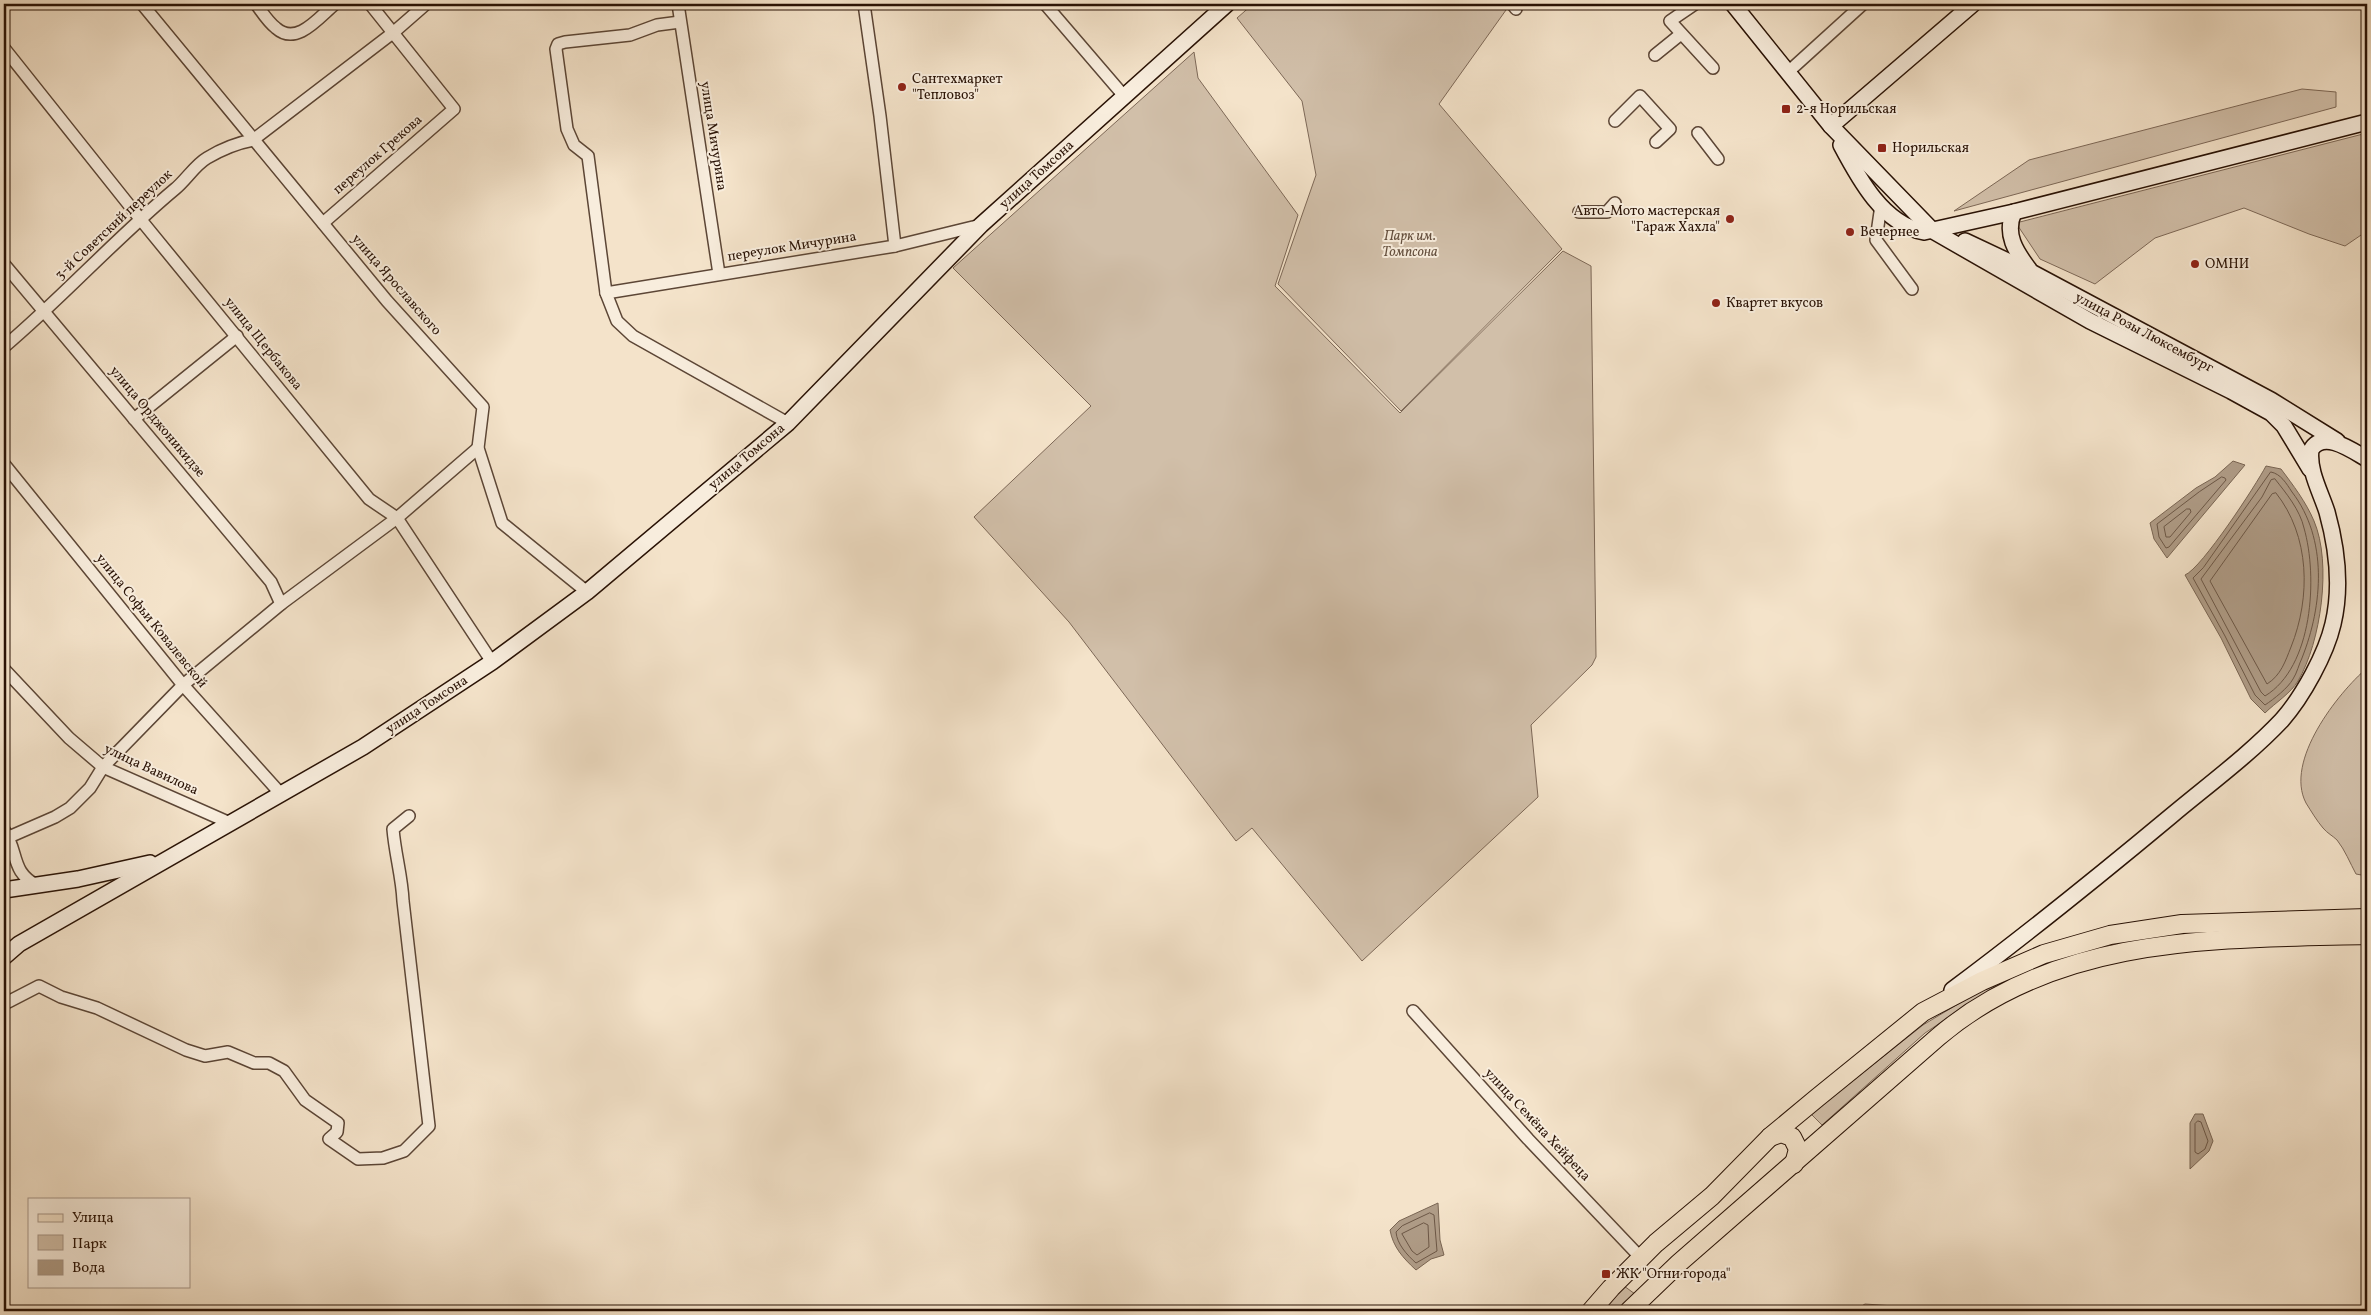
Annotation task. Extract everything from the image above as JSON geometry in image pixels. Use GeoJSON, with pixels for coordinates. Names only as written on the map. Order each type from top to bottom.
{"type":"FeatureCollection","features":[{"type":"Feature","properties":{"kind":"main road","name":"улица Томсона"},"geometry":{"type":"LineString","coordinates":[[208,837],[280,793],[363,747],[492,662],[587,592],[788,423],[981,225],[1227,4]]}},
{"type":"Feature","properties":{"kind":"main road","name":"улица Розы Люксембург"},"geometry":{"type":"LineString","coordinates":[[1733,4],[1831,126],[1933,231],[2234,386],[2271,400],[2349,449]]}},
{"type":"Feature","properties":{"kind":"main road"},"geometry":{"type":"LineString","coordinates":[[1973,4],[1831,126],[1862,184],[1897,220],[1912,230],[1933,231],[2014,212],[2367,122]]}},
{"type":"Feature","properties":{"kind":"main road"},"geometry":{"type":"LineString","coordinates":[[2014,212],[2010,221],[2013,244],[2017,253],[2033,273]]}},
{"type":"Feature","properties":{"kind":"main road","name":"улица Розы Люксембург"},"geometry":{"type":"LineString","coordinates":[[1933,231],[1947,233],[2033,273],[2093,314]]}},
{"type":"Feature","properties":{"kind":"main road","name":"улица Розы Люксембург"},"geometry":{"type":"LineString","coordinates":[[2234,386],[2277,418],[2291,437],[2318,484]]}},
{"type":"Feature","properties":{"kind":"main road"},"geometry":{"type":"LineString","coordinates":[[1591,1311],[1610,1288],[1656,1243],[1712,1196],[1770,1138],[1923,1012],[2046,920],[2230,767],[2283,718],[2304,687],[2322,654],[2333,623],[2338,584],[2336,551],[2311,461],[2311,452],[2314,446],[2320,442],[2329,441],[2367,459]]}},
{"type":"Feature","properties":{"kind":"main road"},"geometry":{"type":"LineString","coordinates":[[4,890],[38,886],[137,867],[208,837]]}},
{"type":"Feature","properties":{"kind":"main road"},"geometry":{"type":"LineString","coordinates":[[4,957],[20,944],[208,837]]}},
{"type":"Feature","properties":{"kind":"main road"},"geometry":{"type":"LineString","coordinates":[[1923,1012],[1982,981],[2044,954],[2110,935],[2182,924],[2367,918]]}},
{"type":"Feature","properties":{"kind":"main road"},"geometry":{"type":"LineString","coordinates":[[1629,1311],[1679,1263],[1951,1026],[1994,998],[2048,973],[2112,954],[2183,942],[2367,935]]}},
{"type":"Feature","properties":{"kind":"main road"},"geometry":{"type":"LineString","coordinates":[[1770,1138],[1781,1133],[1792,1137],[1798,1149],[1794,1164]]}},
{"type":"Feature","properties":{"kind":"main road"},"geometry":{"type":"LineString","coordinates":[[1656,1243],[1644,1263],[1648,1273],[1662,1274],[1679,1263]]}},
{"type":"Feature","properties":{"kind":"street","name":"улица Ярославского"},"geometry":{"type":"LineString","coordinates":[[142,4],[387,301],[483,407],[478,448],[502,524],[587,592]]}},
{"type":"Feature","properties":{"kind":"street"},"geometry":{"type":"LineString","coordinates":[[256,4],[277,30],[291,34],[305,31],[335,4]]}},
{"type":"Feature","properties":{"kind":"street"},"geometry":{"type":"LineString","coordinates":[[370,4],[394,32]]}},
{"type":"Feature","properties":{"kind":"street"},"geometry":{"type":"LineString","coordinates":[[254,140],[394,32],[426,4]]}},
{"type":"Feature","properties":{"kind":"street","name":"улица Мичурина"},"geometry":{"type":"LineString","coordinates":[[678,4],[719,274]]}},
{"type":"Feature","properties":{"kind":"street"},"geometry":{"type":"LineString","coordinates":[[864,4],[880,116],[895,246]]}},
{"type":"Feature","properties":{"kind":"street"},"geometry":{"type":"LineString","coordinates":[[1044,4],[1124,96]]}},
{"type":"Feature","properties":{"kind":"street"},"geometry":{"type":"LineString","coordinates":[[1696,4],[1670,21],[1713,68]]}},
{"type":"Feature","properties":{"kind":"street"},"geometry":{"type":"LineString","coordinates":[[1787,73],[1863,4]]}},
{"type":"Feature","properties":{"kind":"street"},"geometry":{"type":"LineString","coordinates":[[680,22],[657,25],[630,35],[565,42],[558,44],[556,49],[566,129],[574,145],[588,156],[606,293],[617,321],[633,336],[788,423]]}},
{"type":"Feature","properties":{"kind":"street","name":"переулок Грекова"},"geometry":{"type":"LineString","coordinates":[[323,224],[454,110],[394,32]]}},
{"type":"Feature","properties":{"kind":"street"},"geometry":{"type":"LineString","coordinates":[[1655,55],[1681,34]]}},
{"type":"Feature","properties":{"kind":"street","name":"улица Щербакова"},"geometry":{"type":"LineString","coordinates":[[4,48],[141,220],[369,499],[397,518],[492,662]]}},
{"type":"Feature","properties":{"kind":"street"},"geometry":{"type":"LineString","coordinates":[[1615,121],[1640,96],[1670,129],[1656,142]]}},
{"type":"Feature","properties":{"kind":"street"},"geometry":{"type":"LineString","coordinates":[[1698,133],[1718,159]]}},
{"type":"Feature","properties":{"kind":"street","name":"3-й Советский переулок"},"geometry":{"type":"LineString","coordinates":[[4,347],[45,313],[77,279],[206,158],[235,144],[254,140]]}},
{"type":"Feature","properties":{"kind":"street"},"geometry":{"type":"LineString","coordinates":[[1579,212],[1607,212],[1615,203]]}},
{"type":"Feature","properties":{"kind":"street"},"geometry":{"type":"LineString","coordinates":[[1881,205],[1876,240],[1912,289]]}},
{"type":"Feature","properties":{"kind":"street","name":"переулок Мичурина"},"geometry":{"type":"LineString","coordinates":[[606,293],[895,246],[981,225]]}},
{"type":"Feature","properties":{"kind":"street","name":"улица Орджоникидзе"},"geometry":{"type":"LineString","coordinates":[[4,264],[271,582],[281,604]]}},
{"type":"Feature","properties":{"kind":"street"},"geometry":{"type":"LineString","coordinates":[[134,419],[237,336]]}},
{"type":"Feature","properties":{"kind":"street"},"geometry":{"type":"LineString","coordinates":[[38,886],[24,878],[19,872],[5,836],[55,817],[70,808],[90,788],[103,767],[183,685],[281,604],[397,518],[478,448]]}},
{"type":"Feature","properties":{"kind":"street","name":"улица Софьи Ковалевской"},"geometry":{"type":"LineString","coordinates":[[4,464],[183,685],[280,793]]}},
{"type":"Feature","properties":{"kind":"street","name":"улица Вавилова"},"geometry":{"type":"LineString","coordinates":[[4,669],[68,738],[103,767],[230,823]]}},
{"type":"Feature","properties":{"kind":"street"},"geometry":{"type":"LineString","coordinates":[[4,998],[8,1002],[39,986],[60,997],[97,1008],[186,1050],[205,1056],[228,1052],[254,1063],[269,1063],[284,1071],[305,1100],[338,1123],[337,1132],[329,1139],[337,1146],[358,1159],[383,1158],[404,1151],[429,1126],[429,1107],[402,881],[393,829],[409,816]]}},
{"type":"Feature","properties":{"kind":"street","name":"улица Семёна Хейфеца"},"geometry":{"type":"LineString","coordinates":[[1413,1011],[1528,1139],[1641,1258]]}},
{"type":"Feature","properties":{"kind":"green space","name":"Парк им. Томпсона"},"geometry":{"type":"Polygon","coordinates":[[[1253,4],[1499,4],[1506,10],[1439,104],[1562,249],[1401,411],[1278,284],[1316,175],[1302,101],[1237,18],[1253,4]]]}},
{"type":"Feature","properties":{"kind":"green space"},"geometry":{"type":"Polygon","coordinates":[[[1194,52],[1198,78],[1298,215],[1275,286],[1400,413],[1563,251],[1591,266],[1596,657],[1592,665],[1531,725],[1538,797],[1362,961],[1252,828],[1236,841],[1069,622],[974,517],[1091,406],[953,268],[1194,52]]]}},
{"type":"Feature","properties":{"kind":"green space"},"geometry":{"type":"Polygon","coordinates":[[[2302,89],[2336,92],[2336,107],[1954,211],[2029,160],[2302,89]]]}},
{"type":"Feature","properties":{"kind":"green space"},"geometry":{"type":"Polygon","coordinates":[[[2367,133],[2367,231],[2345,246],[2244,208],[2155,238],[2095,284],[2040,259],[2016,223],[2367,133]]]}},
{"type":"Feature","properties":{"kind":"green space"},"geometry":{"type":"Polygon","coordinates":[[[2367,668],[2367,876],[2356,874],[2340,844],[2323,828],[2306,803],[2301,786],[2302,768],[2308,748],[2317,729],[2342,694],[2367,668]]]}},
{"type":"Feature","properties":{"kind":"green space"},"geometry":{"type":"Polygon","coordinates":[[[2318,924],[2125,944],[2062,959],[1997,985],[1925,1033],[1822,1125],[1811,1114],[1923,1025],[2003,977],[2104,943],[2199,929],[2318,924]]]}},
{"type":"Feature","properties":{"kind":"green space"},"geometry":{"type":"Polygon","coordinates":[[[1624,1286],[1635,1294],[1616,1311],[1601,1311],[1624,1286]]]}},
{"type":"Feature","properties":{"kind":"green space"},"geometry":{"type":"Polygon","coordinates":[[[1865,1304],[1894,1306],[1909,1311],[1853,1311],[1865,1304]]]}},
{"type":"Feature","properties":{"kind":"water"},"geometry":{"type":"Polygon","coordinates":[[[2233,461],[2245,465],[2167,558],[2154,539],[2150,523],[2196,488],[2215,477],[2233,461]]]}},
{"type":"Feature","properties":{"kind":"water"},"geometry":{"type":"Polygon","coordinates":[[[2266,466],[2281,469],[2311,514],[2319,538],[2323,580],[2318,624],[2306,665],[2295,685],[2265,713],[2251,699],[2221,638],[2185,575],[2203,558],[2215,542],[2252,490],[2266,466]]]}},
{"type":"Feature","properties":{"kind":"water"},"geometry":{"type":"Polygon","coordinates":[[[2195,1114],[2203,1114],[2213,1141],[2209,1151],[2190,1169],[2190,1123],[2195,1114]]]}},
{"type":"Feature","properties":{"kind":"water"},"geometry":{"type":"Polygon","coordinates":[[[1438,1203],[1440,1240],[1444,1255],[1431,1259],[1416,1270],[1399,1252],[1390,1230],[1399,1221],[1438,1203]]]}},
{"type":"Feature","properties":{"kind":"place","name":"Сантехмаркет \"Тепловоз\""},"geometry":{"type":"Point","coordinates":[902,87]}},
{"type":"Feature","properties":{"kind":"place","name":"2-я Норильская"},"geometry":{"type":"Point","coordinates":[1786,109]}},
{"type":"Feature","properties":{"kind":"place","name":"Норильская"},"geometry":{"type":"Point","coordinates":[1882,148]}},
{"type":"Feature","properties":{"kind":"place","name":"Авто-Мото мастерская \"Гараж Хахла\""},"geometry":{"type":"Point","coordinates":[1730,219]}},
{"type":"Feature","properties":{"kind":"place","name":"Вечернее"},"geometry":{"type":"Point","coordinates":[1850,232]}},
{"type":"Feature","properties":{"kind":"place","name":"ОМНИ"},"geometry":{"type":"Point","coordinates":[2195,264]}},
{"type":"Feature","properties":{"kind":"place","name":"Квартет вкусов"},"geometry":{"type":"Point","coordinates":[1716,303]}},
{"type":"Feature","properties":{"kind":"place","name":"ЖК \"Огни города\""},"geometry":{"type":"Point","coordinates":[1606,1274]}}]}
